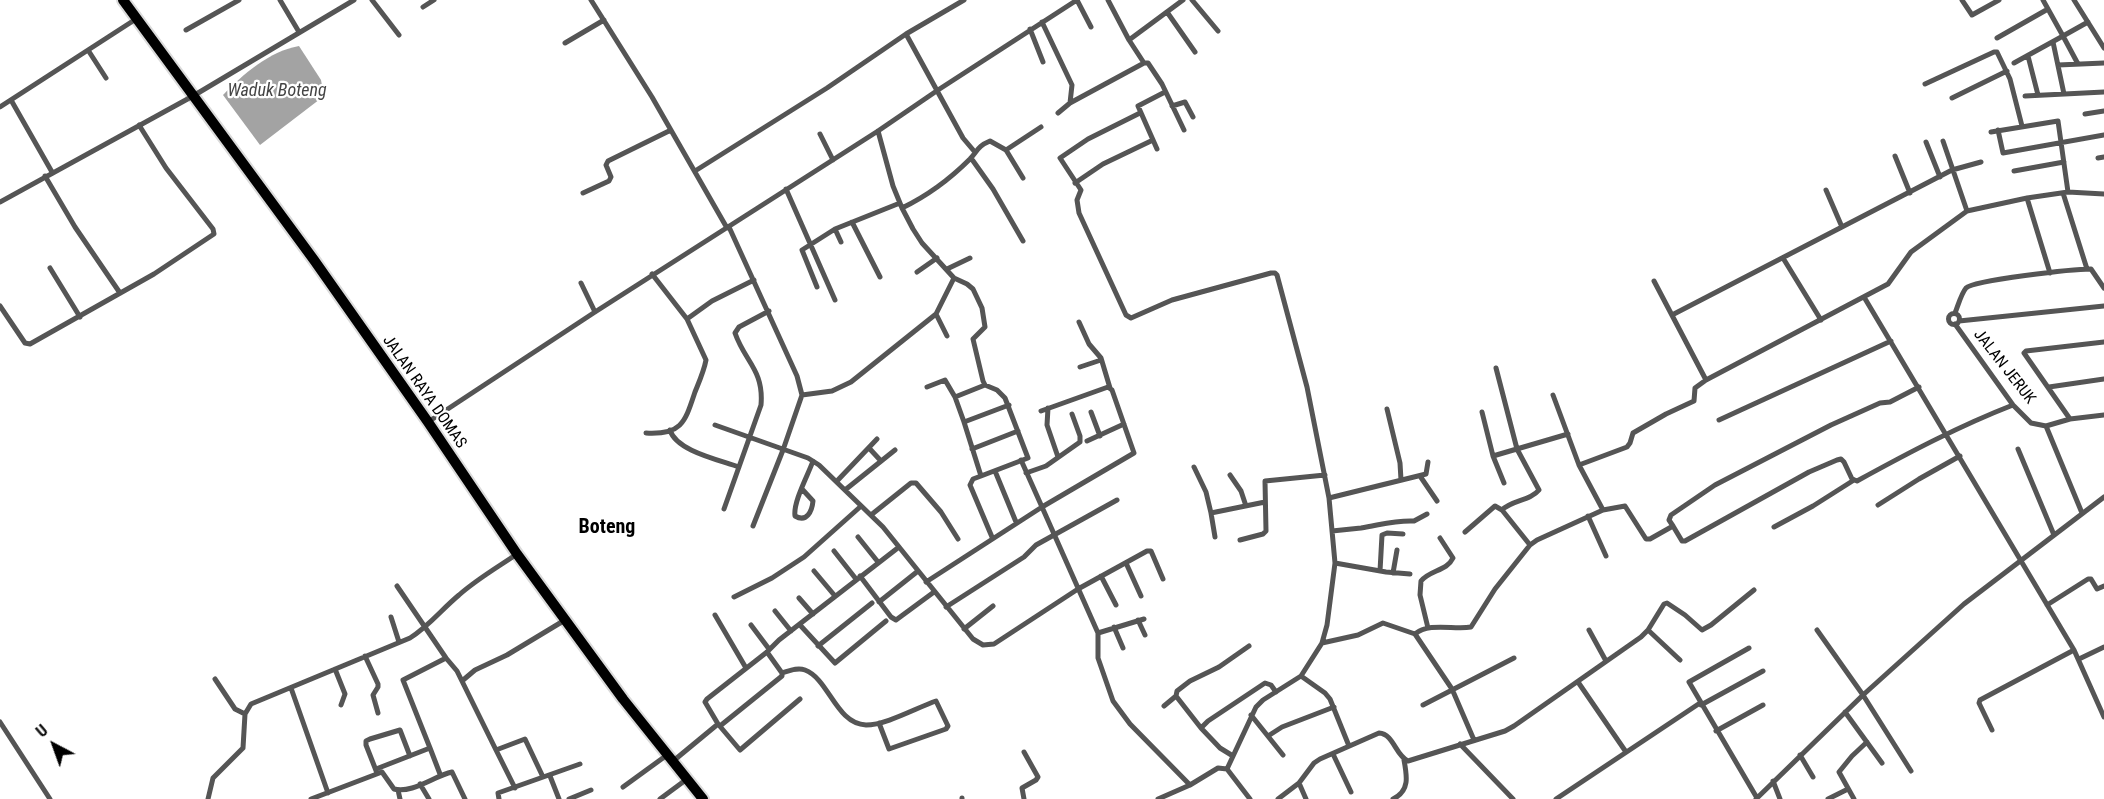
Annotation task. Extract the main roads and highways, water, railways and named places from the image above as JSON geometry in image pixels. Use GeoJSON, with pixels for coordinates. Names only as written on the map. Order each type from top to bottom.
{"type":"FeatureCollection","features":[{"type":"Feature","properties":{"kind":"highway","name":"JALAN RAYA DOMAS"},"geometry":{"type":"LineString","coordinates":[[123,0],[264,191],[429,422],[517,554],[623,699],[703,799]]}},
{"type":"Feature","properties":{"kind":"water","name":"Waduk Boteng"},"geometry":{"type":"Polygon","coordinates":[[[299,46],[321,80],[324,96],[260,145],[223,95],[239,79],[267,58],[299,46]]]}},
{"type":"Feature","properties":{"kind":"district","name":"Boteng"},"geometry":{"type":"Point","coordinates":[607,528]}}]}
